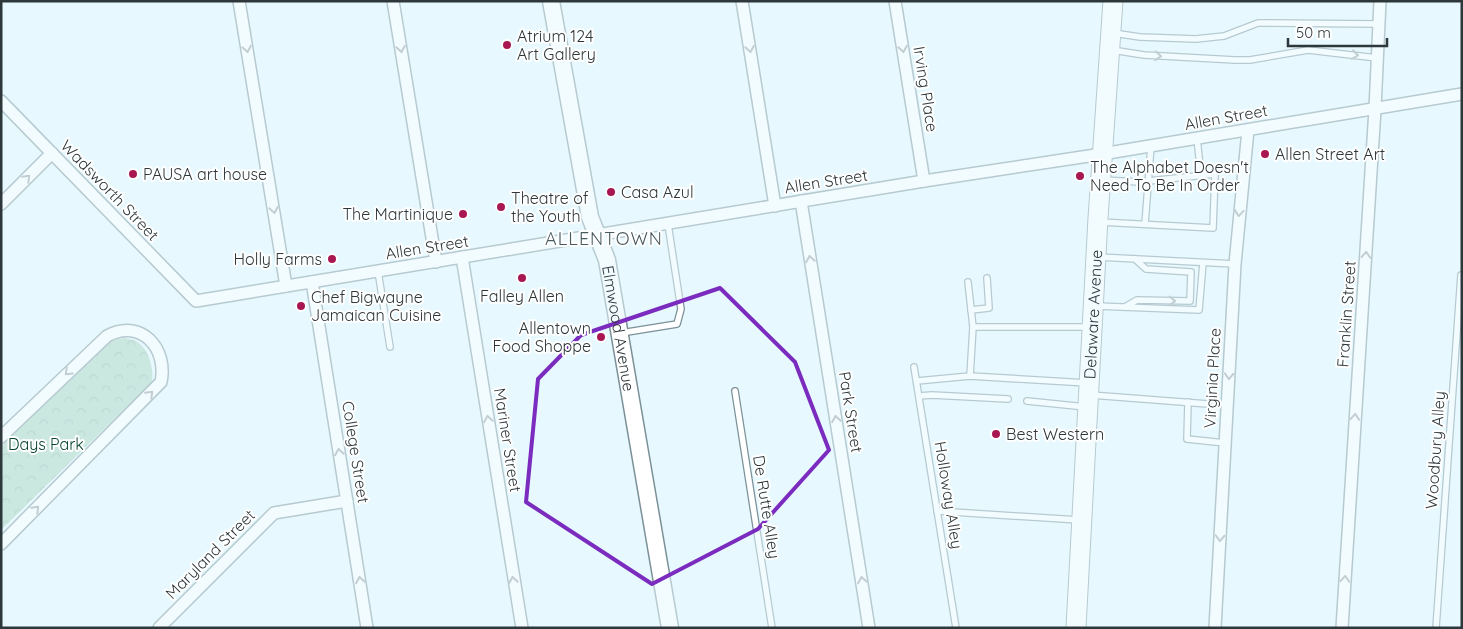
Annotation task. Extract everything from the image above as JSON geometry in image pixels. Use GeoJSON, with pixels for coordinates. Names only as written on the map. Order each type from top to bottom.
{"type":"FeatureCollection","features":[{"type":"Feature","properties":{"kind":"main road","name":"Delaware Avenue"},"geometry":{"type":"LineString","coordinates":[[1076,628],[1102,154],[1114,1]]}},
{"type":"Feature","properties":{"kind":"street"},"geometry":{"type":"LineString","coordinates":[[239,1],[286,286]]}},
{"type":"Feature","properties":{"kind":"street"},"geometry":{"type":"LineString","coordinates":[[393,1],[436,262]]}},
{"type":"Feature","properties":{"kind":"street","name":"Elmwood Avenue"},"geometry":{"type":"LineString","coordinates":[[551,1],[590,218],[607,260],[670,628]]}},
{"type":"Feature","properties":{"kind":"street"},"geometry":{"type":"LineString","coordinates":[[742,1],[775,206]]}},
{"type":"Feature","properties":{"kind":"street","name":"Irving Place"},"geometry":{"type":"LineString","coordinates":[[895,1],[924,181]]}},
{"type":"Feature","properties":{"kind":"street","name":"Franklin Street"},"geometry":{"type":"LineString","coordinates":[[1342,628],[1375,109],[1380,1]]}},
{"type":"Feature","properties":{"kind":"street","name":"Allen Street"},"geometry":{"type":"LineString","coordinates":[[196,301],[1462,94]]}},
{"type":"Feature","properties":{"kind":"street","name":"Wadsworth Street"},"geometry":{"type":"LineString","coordinates":[[1,101],[196,301]]}},
{"type":"Feature","properties":{"kind":"street","name":"Virginia Place"},"geometry":{"type":"LineString","coordinates":[[1215,628],[1235,264],[1248,130]]}},
{"type":"Feature","properties":{"kind":"street"},"geometry":{"type":"LineString","coordinates":[[1,204],[52,153]]}},
{"type":"Feature","properties":{"kind":"street","name":"Park Street"},"geometry":{"type":"LineString","coordinates":[[801,202],[869,628]]}},
{"type":"Feature","properties":{"kind":"street","name":"Mariner Street"},"geometry":{"type":"LineString","coordinates":[[462,257],[522,628]]}},
{"type":"Feature","properties":{"kind":"street","name":"College Street"},"geometry":{"type":"LineString","coordinates":[[312,282],[367,628]]}},
{"type":"Feature","properties":{"kind":"street"},"geometry":{"type":"LineString","coordinates":[[1,437],[107,336],[114,332],[133,331],[149,339],[160,352],[163,366],[161,382],[1,544]]}},
{"type":"Feature","properties":{"kind":"street","name":"Maryland Street"},"geometry":{"type":"LineString","coordinates":[[159,628],[274,513],[347,501]]}},
{"type":"Feature","properties":{"kind":"lane"},"geometry":{"type":"LineString","coordinates":[[1111,42],[1140,37],[1196,39],[1224,36],[1258,23],[1379,24]]}},
{"type":"Feature","properties":{"kind":"lane"},"geometry":{"type":"LineString","coordinates":[[1111,42],[1144,55],[1235,60],[1308,50],[1377,58]]}},
{"type":"Feature","properties":{"kind":"lane"},"geometry":{"type":"LineString","coordinates":[[1197,138],[1201,176]]}},
{"type":"Feature","properties":{"kind":"lane"},"geometry":{"type":"LineString","coordinates":[[1145,224],[1151,146]]}},
{"type":"Feature","properties":{"kind":"lane"},"geometry":{"type":"LineString","coordinates":[[1098,222],[1212,228],[1215,174],[1139,182],[1101,180]]}},
{"type":"Feature","properties":{"kind":"lane"},"geometry":{"type":"LineString","coordinates":[[619,333],[677,324],[681,309],[668,224]]}},
{"type":"Feature","properties":{"kind":"lane"},"geometry":{"type":"LineString","coordinates":[[1096,257],[1235,264]]}},
{"type":"Feature","properties":{"kind":"lane"},"geometry":{"type":"LineString","coordinates":[[1125,307],[1137,300],[1190,301],[1191,272],[1146,269],[1135,259]]}},
{"type":"Feature","properties":{"kind":"lane"},"geometry":{"type":"LineString","coordinates":[[1093,306],[1199,310],[1203,263]]}},
{"type":"Feature","properties":{"kind":"lane"},"geometry":{"type":"LineString","coordinates":[[378,271],[390,347]]}},
{"type":"Feature","properties":{"kind":"lane","name":"Woodbury Alley"},"geometry":{"type":"LineString","coordinates":[[1436,628],[1461,274]]}},
{"type":"Feature","properties":{"kind":"lane"},"geometry":{"type":"LineString","coordinates":[[971,310],[989,308],[987,278]]}},
{"type":"Feature","properties":{"kind":"lane"},"geometry":{"type":"LineString","coordinates":[[968,282],[973,327],[970,376]]}},
{"type":"Feature","properties":{"kind":"lane"},"geometry":{"type":"LineString","coordinates":[[973,327],[1092,327]]}},
{"type":"Feature","properties":{"kind":"lane","name":"Holloway Alley"},"geometry":{"type":"LineString","coordinates":[[914,367],[956,628]]}},
{"type":"Feature","properties":{"kind":"lane"},"geometry":{"type":"LineString","coordinates":[[917,381],[970,376],[1088,395],[1208,404]]}},
{"type":"Feature","properties":{"kind":"lane","name":"De Rutte Alley"},"geometry":{"type":"LineString","coordinates":[[735,391],[772,628]]}},
{"type":"Feature","properties":{"kind":"lane"},"geometry":{"type":"LineString","coordinates":[[1027,401],[1088,395]]}},
{"type":"Feature","properties":{"kind":"lane"},"geometry":{"type":"LineString","coordinates":[[919,396],[1008,399]]}},
{"type":"Feature","properties":{"kind":"lane"},"geometry":{"type":"LineString","coordinates":[[1188,402],[1187,439],[1225,443]]}},
{"type":"Feature","properties":{"kind":"lane"},"geometry":{"type":"LineString","coordinates":[[937,511],[1081,520]]}},
{"type":"Feature","properties":{"kind":"highlighted area"},"geometry":{"type":"Polygon","coordinates":[[[720,288],[795,362],[829,450],[758,529],[652,584],[526,502],[538,379],[581,335],[720,288]]]}},
{"type":"Feature","properties":{"kind":"green space","name":"Days Park"},"geometry":{"type":"Polygon","coordinates":[[[124,338],[135,340],[141,344],[150,359],[152,382],[1,530],[1,446],[106,344],[124,338]]]}},
{"type":"Feature","properties":{"kind":"place","name":"Atrium 124 Art Gallery"},"geometry":{"type":"Point","coordinates":[507,45]}},
{"type":"Feature","properties":{"kind":"place","name":"Allen Street Art"},"geometry":{"type":"Point","coordinates":[1265,154]}},
{"type":"Feature","properties":{"kind":"place","name":"PAUSA art house"},"geometry":{"type":"Point","coordinates":[133,174]}},
{"type":"Feature","properties":{"kind":"place","name":"The Alphabet Doesn't Need To Be In Order"},"geometry":{"type":"Point","coordinates":[1080,176]}},
{"type":"Feature","properties":{"kind":"place","name":"Casa Azul"},"geometry":{"type":"Point","coordinates":[611,192]}},
{"type":"Feature","properties":{"kind":"place","name":"Theatre of the Youth"},"geometry":{"type":"Point","coordinates":[501,207]}},
{"type":"Feature","properties":{"kind":"place","name":"The Martinique"},"geometry":{"type":"Point","coordinates":[463,214]}},
{"type":"Feature","properties":{"kind":"place","name":"Holly Farms"},"geometry":{"type":"Point","coordinates":[332,259]}},
{"type":"Feature","properties":{"kind":"place","name":"Falley Allen"},"geometry":{"type":"Point","coordinates":[522,278]}},
{"type":"Feature","properties":{"kind":"place","name":"Chef Bigwayne Jamaican Cuisine"},"geometry":{"type":"Point","coordinates":[301,306]}},
{"type":"Feature","properties":{"kind":"place","name":"Allentown Food Shoppe"},"geometry":{"type":"Point","coordinates":[601,337]}},
{"type":"Feature","properties":{"kind":"place","name":"Best Western"},"geometry":{"type":"Point","coordinates":[996,434]}},
{"type":"Feature","properties":{"kind":"district","name":"ALLENTOWN"},"geometry":{"type":"Point","coordinates":[604,238]}}]}
